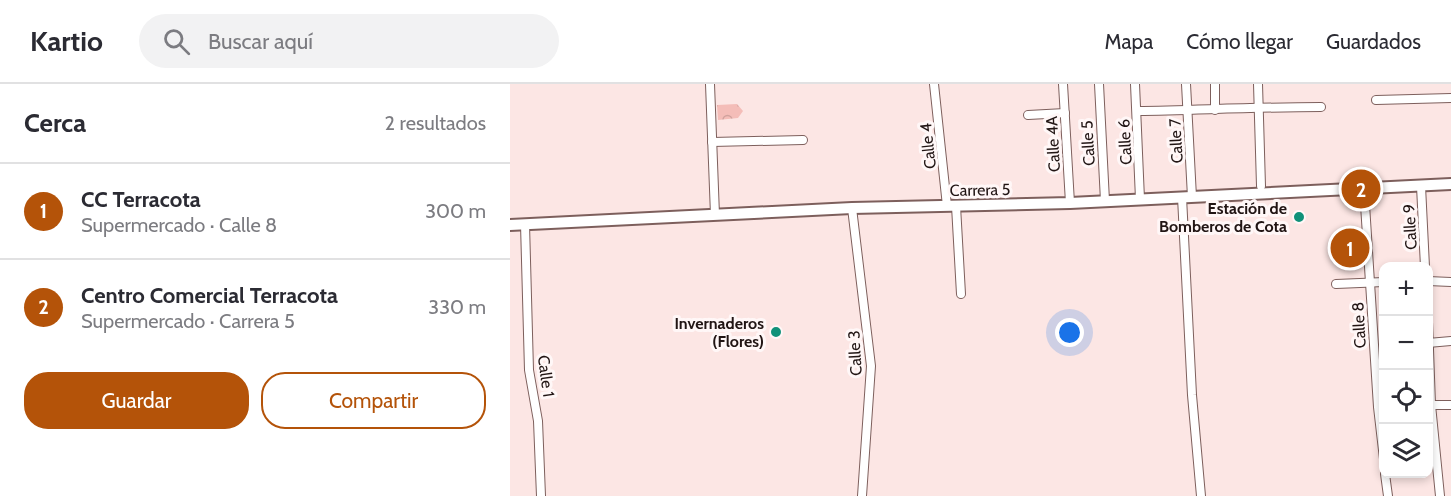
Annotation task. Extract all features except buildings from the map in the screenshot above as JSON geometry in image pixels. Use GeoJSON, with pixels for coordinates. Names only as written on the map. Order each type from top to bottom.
{"type":"FeatureCollection","features":[{"type":"Feature","properties":{"kind":"main road","name":"Carrera 5"},"geometry":{"type":"LineString","coordinates":[[510,225],[852,208],[1070,203],[1451,184]]}},
{"type":"Feature","properties":{"kind":"street"},"geometry":{"type":"LineString","coordinates":[[710,84],[716,215]]}},
{"type":"Feature","properties":{"kind":"street","name":"Calle 4"},"geometry":{"type":"LineString","coordinates":[[934,84],[961,294]]}},
{"type":"Feature","properties":{"kind":"street","name":"Calle 4A"},"geometry":{"type":"LineString","coordinates":[[1063,84],[1070,203]]}},
{"type":"Feature","properties":{"kind":"street","name":"Calle 5"},"geometry":{"type":"LineString","coordinates":[[1099,84],[1105,201]]}},
{"type":"Feature","properties":{"kind":"street","name":"Calle 6"},"geometry":{"type":"LineString","coordinates":[[1136,84],[1140,199]]}},
{"type":"Feature","properties":{"kind":"street","name":"Calle 7"},"geometry":{"type":"LineString","coordinates":[[1186,84],[1192,395],[1201,496]]}},
{"type":"Feature","properties":{"kind":"street"},"geometry":{"type":"LineString","coordinates":[[1215,84],[1215,110]]}},
{"type":"Feature","properties":{"kind":"street"},"geometry":{"type":"LineString","coordinates":[[1258,84],[1261,186]]}},
{"type":"Feature","properties":{"kind":"street"},"geometry":{"type":"LineString","coordinates":[[1376,100],[1451,98]]}},
{"type":"Feature","properties":{"kind":"street"},"geometry":{"type":"LineString","coordinates":[[1137,111],[1321,107]]}},
{"type":"Feature","properties":{"kind":"street"},"geometry":{"type":"LineString","coordinates":[[1028,115],[1065,113]]}},
{"type":"Feature","properties":{"kind":"street"},"geometry":{"type":"LineString","coordinates":[[712,142],[803,140]]}},
{"type":"Feature","properties":{"kind":"street","name":"Calle 9"},"geometry":{"type":"LineString","coordinates":[[1421,186],[1425,262]]}},
{"type":"Feature","properties":{"kind":"street","name":"Calle 8"},"geometry":{"type":"LineString","coordinates":[[1364,189],[1379,390]]}},
{"type":"Feature","properties":{"kind":"street","name":"Calle 3"},"geometry":{"type":"LineString","coordinates":[[852,208],[871,366],[862,496]]}},
{"type":"Feature","properties":{"kind":"street","name":"Calle 1"},"geometry":{"type":"LineString","coordinates":[[525,224],[529,370],[538,421],[541,496]]}},
{"type":"Feature","properties":{"kind":"street"},"geometry":{"type":"LineString","coordinates":[[1433,281],[1451,282]]}},
{"type":"Feature","properties":{"kind":"street"},"geometry":{"type":"LineString","coordinates":[[1336,284],[1379,282]]}},
{"type":"Feature","properties":{"kind":"street"},"geometry":{"type":"LineString","coordinates":[[1433,343],[1451,341]]}},
{"type":"Feature","properties":{"kind":"street"},"geometry":{"type":"LineString","coordinates":[[1374,346],[1379,346]]}},
{"type":"Feature","properties":{"kind":"street"},"geometry":{"type":"LineString","coordinates":[[1433,405],[1451,405]]}},
{"type":"Feature","properties":{"kind":"street"},"geometry":{"type":"LineString","coordinates":[[1432,424],[1440,496]]}},
{"type":"Feature","properties":{"kind":"street"},"geometry":{"type":"LineString","coordinates":[[1386,478],[1388,496]]}},
{"type":"Feature","properties":{"kind":"green space"},"geometry":{"type":"Polygon","coordinates":[[[737,104],[743,111],[738,118],[718,120],[717,105],[737,104]]]}},
{"type":"Feature","properties":{"kind":"place","name":"Centro Comercial Terracota"},"geometry":{"type":"Point","coordinates":[1361,189]}},
{"type":"Feature","properties":{"kind":"place","name":"Estación de Bomberos de Cota"},"geometry":{"type":"Point","coordinates":[1299,217]}},
{"type":"Feature","properties":{"kind":"place","name":"CC Terracota"},"geometry":{"type":"Point","coordinates":[1350,248]}},
{"type":"Feature","properties":{"kind":"place","name":"Invernaderos (Flores)"},"geometry":{"type":"Point","coordinates":[776,332]}}]}
